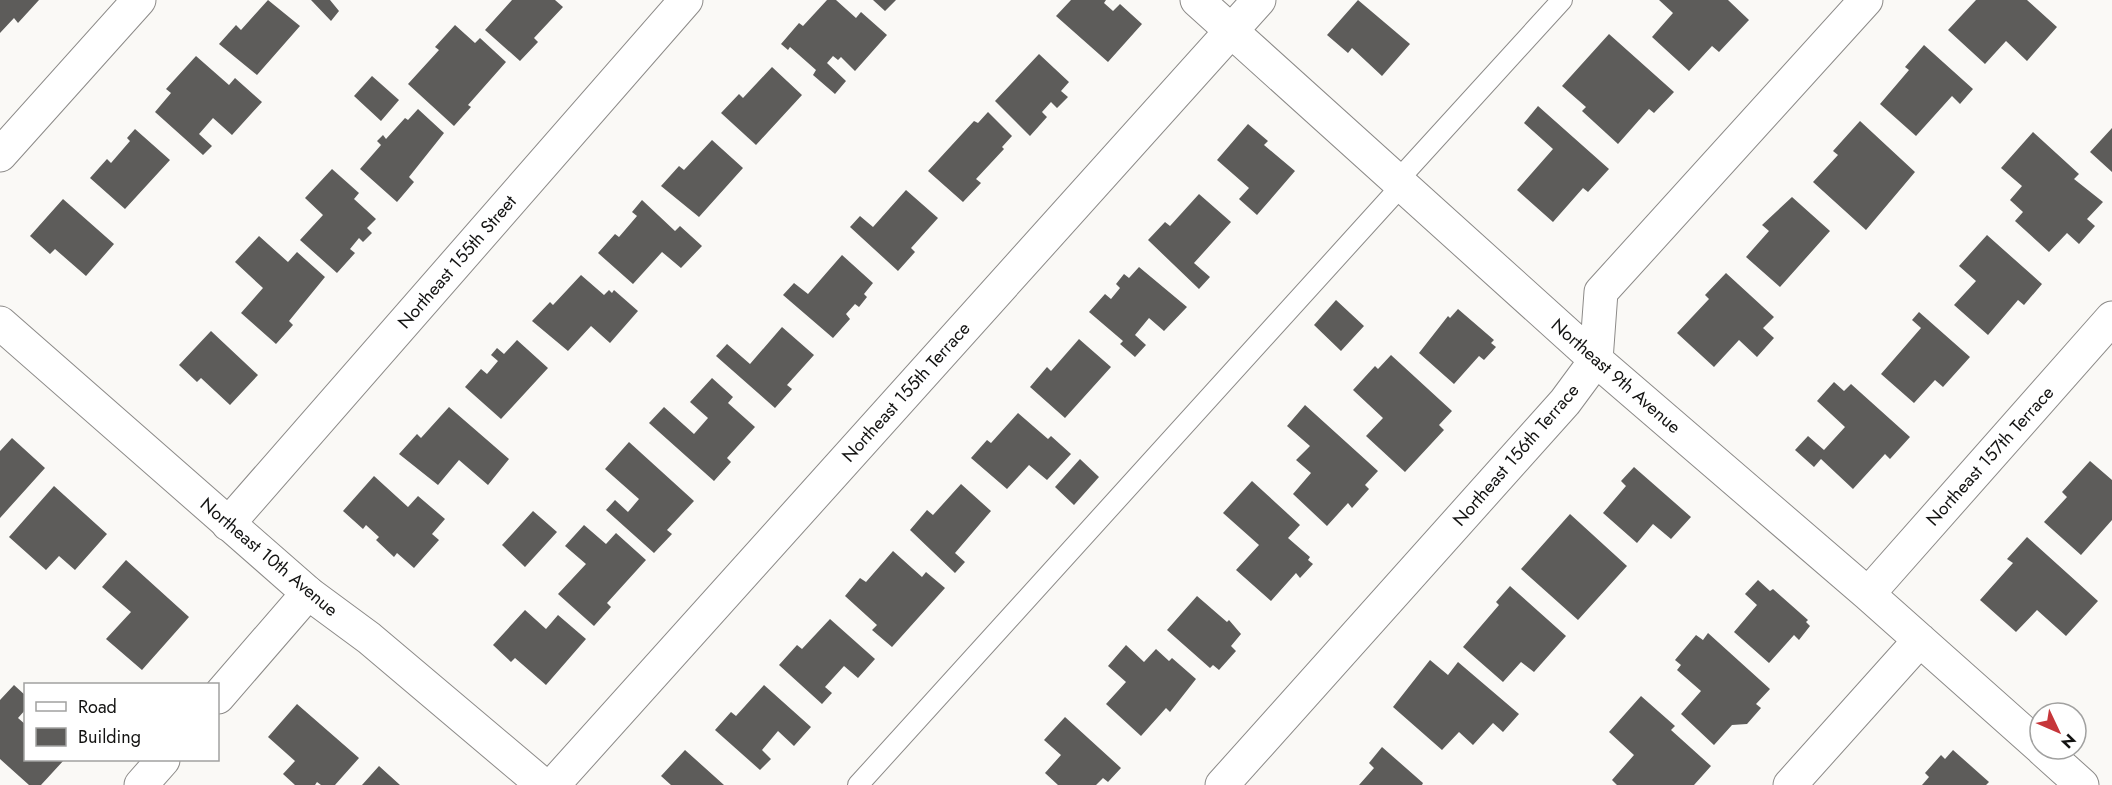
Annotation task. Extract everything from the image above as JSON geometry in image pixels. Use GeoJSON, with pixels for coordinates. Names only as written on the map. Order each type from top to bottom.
{"type":"FeatureCollection","features":[{"type":"Feature","properties":{"kind":"street"},"geometry":{"type":"LineString","coordinates":[[0,155],[139,0]]}},
{"type":"Feature","properties":{"kind":"street","name":"Northeast 155th Street"},"geometry":{"type":"LineString","coordinates":[[228,524],[686,0]]}},
{"type":"Feature","properties":{"kind":"street","name":"Northeast 9th Avenue"},"geometry":{"type":"LineString","coordinates":[[1197,0],[1596,360],[1868,594],[2028,736]]}},
{"type":"Feature","properties":{"kind":"street","name":"Northeast 155th Terrace"},"geometry":{"type":"LineString","coordinates":[[554,785],[1259,0]]}},
{"type":"Feature","properties":{"kind":"street"},"geometry":{"type":"LineString","coordinates":[[1596,360],[1601,292],[1866,0]]}},
{"type":"Feature","properties":{"kind":"street","name":"Northeast 157th Terrace"},"geometry":{"type":"LineString","coordinates":[[1868,594],[2112,318]]}},
{"type":"Feature","properties":{"kind":"street","name":"Northeast 10th Avenue"},"geometry":{"type":"LineString","coordinates":[[0,323],[308,593],[369,638],[543,785]]}},
{"type":"Feature","properties":{"kind":"street","name":"Northeast 156th Terrace"},"geometry":{"type":"LineString","coordinates":[[1222,785],[1565,402],[1596,360]]}},
{"type":"Feature","properties":{"kind":"street"},"geometry":{"type":"LineString","coordinates":[[219,696],[308,593]]}},
{"type":"Feature","properties":{"kind":"street"},"geometry":{"type":"LineString","coordinates":[[1790,785],[1920,640]]}},
{"type":"Feature","properties":{"kind":"street"},"geometry":{"type":"LineString","coordinates":[[141,785],[161,761]]}},
{"type":"Feature","properties":{"kind":"street","name":"Northeast 9th Avenue"},"geometry":{"type":"LineString","coordinates":[[2055,761],[2082,785]]}},
{"type":"Feature","properties":{"kind":"lane"},"geometry":{"type":"LineString","coordinates":[[858,785],[1562,0]]}},
{"type":"Feature","properties":{"kind":"building"},"geometry":{"type":"Polygon","coordinates":[[[0,0],[39,0],[18,23],[14,18],[0,33],[0,0]]]}},
{"type":"Feature","properties":{"kind":"building"},"geometry":{"type":"Polygon","coordinates":[[[268,0],[300,26],[257,75],[219,44],[236,25],[241,30],[268,0]]]}},
{"type":"Feature","properties":{"kind":"building"},"geometry":{"type":"Polygon","coordinates":[[[311,0],[330,0],[339,11],[331,21],[311,0]]]}},
{"type":"Feature","properties":{"kind":"building"},"geometry":{"type":"Polygon","coordinates":[[[512,0],[555,0],[563,7],[534,38],[538,42],[520,61],[485,30],[512,0]]]}},
{"type":"Feature","properties":{"kind":"building"},"geometry":{"type":"Polygon","coordinates":[[[827,0],[836,0],[856,18],[861,12],[887,35],[855,71],[841,57],[838,60],[833,56],[827,63],[846,81],[835,94],[813,75],[816,70],[790,47],[788,50],[781,44],[799,23],[803,26],[827,0]]]}},
{"type":"Feature","properties":{"kind":"building"},"geometry":{"type":"Polygon","coordinates":[[[873,0],[896,0],[885,11],[873,0]]]}},
{"type":"Feature","properties":{"kind":"building"},"geometry":{"type":"Polygon","coordinates":[[[1071,0],[1106,0],[1104,3],[1113,11],[1120,4],[1142,24],[1108,62],[1056,16],[1071,0]]]}},
{"type":"Feature","properties":{"kind":"building"},"geometry":{"type":"Polygon","coordinates":[[[1358,0],[1410,44],[1382,76],[1352,48],[1348,53],[1327,35],[1358,0]]]}},
{"type":"Feature","properties":{"kind":"building"},"geometry":{"type":"Polygon","coordinates":[[[1659,0],[1728,0],[1749,20],[1719,52],[1712,46],[1689,71],[1652,37],[1673,13],[1659,0]]]}},
{"type":"Feature","properties":{"kind":"building"},"geometry":{"type":"Polygon","coordinates":[[[1976,0],[2027,0],[2057,27],[2027,61],[2006,41],[1985,64],[1948,30],[1976,0]]]}},
{"type":"Feature","properties":{"kind":"building"},"geometry":{"type":"Polygon","coordinates":[[[455,25],[475,43],[480,38],[506,62],[468,105],[471,107],[454,126],[408,84],[439,50],[435,47],[455,25]]]}},
{"type":"Feature","properties":{"kind":"building"},"geometry":{"type":"Polygon","coordinates":[[[1609,34],[1674,92],[1654,113],[1649,109],[1618,144],[1582,111],[1586,107],[1562,86],[1609,34]]]}},
{"type":"Feature","properties":{"kind":"building"},"geometry":{"type":"Polygon","coordinates":[[[1924,45],[1973,89],[1960,104],[1952,96],[1916,136],[1880,104],[1909,70],[1905,67],[1924,45]]]}},
{"type":"Feature","properties":{"kind":"building"},"geometry":{"type":"Polygon","coordinates":[[[1039,54],[1069,82],[1061,91],[1068,97],[1057,108],[1051,102],[1042,112],[1047,117],[1030,136],[995,101],[1039,54]]]}},
{"type":"Feature","properties":{"kind":"building"},"geometry":{"type":"Polygon","coordinates":[[[196,56],[229,85],[235,78],[262,102],[232,135],[213,118],[199,134],[212,146],[203,155],[155,112],[171,93],[166,89],[196,56]]]}},
{"type":"Feature","properties":{"kind":"building"},"geometry":{"type":"Polygon","coordinates":[[[772,67],[802,95],[756,145],[721,113],[739,94],[743,98],[772,67]]]}},
{"type":"Feature","properties":{"kind":"building"},"geometry":{"type":"Polygon","coordinates":[[[372,76],[399,100],[381,121],[354,96],[372,76]]]}},
{"type":"Feature","properties":{"kind":"building"},"geometry":{"type":"Polygon","coordinates":[[[1538,106],[1609,169],[1588,192],[1583,188],[1553,222],[1517,190],[1553,149],[1524,123],[1538,106]]]}},
{"type":"Feature","properties":{"kind":"building"},"geometry":{"type":"Polygon","coordinates":[[[418,109],[444,133],[409,177],[414,182],[397,202],[360,169],[381,145],[377,141],[383,135],[386,139],[405,118],[408,120],[418,109]]]}},
{"type":"Feature","properties":{"kind":"building"},"geometry":{"type":"Polygon","coordinates":[[[988,112],[1012,136],[1002,147],[1004,149],[976,179],[981,183],[963,202],[928,171],[974,121],[978,123],[988,112]]]}},
{"type":"Feature","properties":{"kind":"building"},"geometry":{"type":"Polygon","coordinates":[[[1860,121],[1915,172],[1866,230],[1813,182],[1838,155],[1833,151],[1860,121]]]}},
{"type":"Feature","properties":{"kind":"building"},"geometry":{"type":"Polygon","coordinates":[[[1248,124],[1268,141],[1264,145],[1295,171],[1257,215],[1239,199],[1249,188],[1217,160],[1248,124]]]}},
{"type":"Feature","properties":{"kind":"building"},"geometry":{"type":"Polygon","coordinates":[[[2112,128],[2112,172],[2090,152],[2112,128]]]}},
{"type":"Feature","properties":{"kind":"building"},"geometry":{"type":"Polygon","coordinates":[[[135,129],[170,160],[125,209],[90,178],[107,159],[111,163],[130,141],[127,138],[135,129]]]}},
{"type":"Feature","properties":{"kind":"building"},"geometry":{"type":"Polygon","coordinates":[[[2033,132],[2079,174],[2074,179],[2103,202],[2087,219],[2095,226],[2079,244],[2067,233],[2049,252],[2015,221],[2023,212],[2010,200],[2022,186],[2001,168],[2033,132]]]}},
{"type":"Feature","properties":{"kind":"building"},"geometry":{"type":"Polygon","coordinates":[[[712,140],[743,168],[699,217],[661,186],[679,166],[684,170],[712,140]]]}},
{"type":"Feature","properties":{"kind":"building"},"geometry":{"type":"Polygon","coordinates":[[[332,169],[359,193],[354,199],[376,219],[367,228],[372,233],[363,242],[359,238],[350,249],[355,253],[337,273],[300,240],[323,215],[305,198],[332,169]]]}},
{"type":"Feature","properties":{"kind":"building"},"geometry":{"type":"Polygon","coordinates":[[[906,190],[938,218],[911,248],[915,252],[898,271],[850,227],[860,216],[873,227],[906,190]]]}},
{"type":"Feature","properties":{"kind":"building"},"geometry":{"type":"Polygon","coordinates":[[[1199,194],[1231,222],[1194,263],[1210,277],[1199,289],[1148,240],[1165,222],[1170,226],[1199,194]]]}},
{"type":"Feature","properties":{"kind":"building"},"geometry":{"type":"Polygon","coordinates":[[[1792,197],[1830,231],[1780,287],[1746,257],[1769,231],[1762,225],[1792,197]]]}},
{"type":"Feature","properties":{"kind":"building"},"geometry":{"type":"Polygon","coordinates":[[[63,199],[114,244],[86,276],[55,249],[50,254],[30,236],[63,199]]]}},
{"type":"Feature","properties":{"kind":"building"},"geometry":{"type":"Polygon","coordinates":[[[642,200],[675,231],[680,226],[702,246],[681,268],[662,252],[633,284],[598,253],[615,234],[619,237],[637,216],[632,212],[642,200]]]}},
{"type":"Feature","properties":{"kind":"building"},"geometry":{"type":"Polygon","coordinates":[[[1987,235],[2042,284],[2024,305],[2018,300],[1988,335],[1954,305],[1976,281],[1959,266],[1987,235]]]}},
{"type":"Feature","properties":{"kind":"building"},"geometry":{"type":"Polygon","coordinates":[[[259,236],[288,262],[297,252],[325,277],[289,321],[293,325],[276,344],[241,313],[263,288],[235,262],[259,236]]]}},
{"type":"Feature","properties":{"kind":"building"},"geometry":{"type":"Polygon","coordinates":[[[842,255],[873,283],[864,294],[867,297],[859,307],[855,304],[846,314],[850,319],[833,338],[783,295],[794,283],[808,294],[842,255]]]}},
{"type":"Feature","properties":{"kind":"building"},"geometry":{"type":"Polygon","coordinates":[[[1139,267],[1187,307],[1164,331],[1149,318],[1135,335],[1146,345],[1135,357],[1120,344],[1123,341],[1089,312],[1105,294],[1111,299],[1120,288],[1116,284],[1124,274],[1129,278],[1139,267]]]}},
{"type":"Feature","properties":{"kind":"building"},"geometry":{"type":"Polygon","coordinates":[[[1726,273],[1774,317],[1763,328],[1774,338],[1757,357],[1739,340],[1714,367],[1677,333],[1709,299],[1705,295],[1726,273]]]}},
{"type":"Feature","properties":{"kind":"building"},"geometry":{"type":"Polygon","coordinates":[[[581,275],[604,295],[609,290],[612,293],[614,290],[638,311],[610,343],[591,326],[568,351],[532,321],[550,302],[553,305],[581,275]]]}},
{"type":"Feature","properties":{"kind":"building"},"geometry":{"type":"Polygon","coordinates":[[[1336,300],[1364,326],[1341,351],[1314,325],[1336,300]]]}},
{"type":"Feature","properties":{"kind":"building"},"geometry":{"type":"Polygon","coordinates":[[[1458,309],[1494,340],[1491,343],[1496,347],[1484,360],[1479,356],[1454,384],[1419,353],[1448,316],[1450,318],[1458,309]]]}},
{"type":"Feature","properties":{"kind":"building"},"geometry":{"type":"Polygon","coordinates":[[[1919,312],[1970,357],[1943,387],[1935,380],[1914,403],[1881,374],[1921,328],[1912,320],[1919,312]]]}},
{"type":"Feature","properties":{"kind":"building"},"geometry":{"type":"Polygon","coordinates":[[[782,327],[814,355],[787,385],[792,389],[775,408],[716,356],[727,344],[750,364],[782,327]]]}},
{"type":"Feature","properties":{"kind":"building"},"geometry":{"type":"Polygon","coordinates":[[[211,331],[258,375],[230,405],[201,378],[197,382],[179,365],[211,331]]]}},
{"type":"Feature","properties":{"kind":"building"},"geometry":{"type":"Polygon","coordinates":[[[1079,339],[1111,367],[1065,418],[1030,387],[1047,367],[1051,371],[1079,339]]]}},
{"type":"Feature","properties":{"kind":"building"},"geometry":{"type":"Polygon","coordinates":[[[517,340],[548,368],[501,419],[465,387],[481,369],[487,374],[498,361],[491,355],[497,348],[504,354],[517,340]]]}},
{"type":"Feature","properties":{"kind":"building"},"geometry":{"type":"Polygon","coordinates":[[[1391,355],[1452,411],[1439,425],[1444,430],[1405,472],[1366,436],[1383,418],[1353,390],[1375,366],[1378,369],[1391,355]]]}},
{"type":"Feature","properties":{"kind":"building"},"geometry":{"type":"Polygon","coordinates":[[[712,378],[733,397],[728,403],[755,427],[727,458],[731,462],[714,481],[649,423],[664,407],[694,434],[708,418],[690,402],[712,378]]]}},
{"type":"Feature","properties":{"kind":"building"},"geometry":{"type":"Polygon","coordinates":[[[1834,382],[1844,391],[1851,384],[1910,437],[1890,459],[1885,454],[1853,489],[1821,459],[1814,467],[1795,450],[1808,436],[1824,450],[1845,427],[1817,401],[1834,382]]]}},
{"type":"Feature","properties":{"kind":"building"},"geometry":{"type":"Polygon","coordinates":[[[1305,405],[1378,471],[1365,485],[1369,489],[1352,508],[1348,503],[1327,526],[1293,494],[1311,473],[1296,460],[1310,446],[1287,426],[1305,405]]]}},
{"type":"Feature","properties":{"kind":"building"},"geometry":{"type":"Polygon","coordinates":[[[449,407],[509,459],[488,485],[459,460],[438,485],[399,454],[417,434],[421,438],[449,407]]]}},
{"type":"Feature","properties":{"kind":"building"},"geometry":{"type":"Polygon","coordinates":[[[1018,413],[1048,439],[1051,436],[1071,454],[1047,480],[1029,465],[1007,489],[971,458],[987,440],[991,443],[1018,413]]]}},
{"type":"Feature","properties":{"kind":"building"},"geometry":{"type":"Polygon","coordinates":[[[12,438],[45,468],[0,518],[0,451],[12,438]]]}},
{"type":"Feature","properties":{"kind":"building"},"geometry":{"type":"Polygon","coordinates":[[[629,442],[694,501],[667,530],[672,534],[654,553],[606,510],[615,500],[628,512],[639,499],[605,469],[629,442]]]}},
{"type":"Feature","properties":{"kind":"building"},"geometry":{"type":"Polygon","coordinates":[[[1080,459],[1099,477],[1074,505],[1055,487],[1080,459]]]}},
{"type":"Feature","properties":{"kind":"building"},"geometry":{"type":"Polygon","coordinates":[[[2090,461],[2112,480],[2112,520],[2081,555],[2044,522],[2067,497],[2062,492],[2090,461]]]}},
{"type":"Feature","properties":{"kind":"building"},"geometry":{"type":"Polygon","coordinates":[[[1634,467],[1691,517],[1671,539],[1653,524],[1637,543],[1603,513],[1626,486],[1621,481],[1634,467]]]}},
{"type":"Feature","properties":{"kind":"building"},"geometry":{"type":"Polygon","coordinates":[[[374,476],[408,507],[418,496],[445,519],[432,534],[439,540],[414,568],[397,553],[394,557],[376,540],[379,537],[366,525],[363,529],[343,511],[374,476]]]}},
{"type":"Feature","properties":{"kind":"building"},"geometry":{"type":"Polygon","coordinates":[[[1252,481],[1300,525],[1288,538],[1310,557],[1308,560],[1313,564],[1300,578],[1296,573],[1271,601],[1236,570],[1259,545],[1223,513],[1252,481]]]}},
{"type":"Feature","properties":{"kind":"building"},"geometry":{"type":"Polygon","coordinates":[[[961,484],[991,511],[955,553],[965,562],[955,573],[910,530],[927,510],[933,515],[961,484]]]}},
{"type":"Feature","properties":{"kind":"building"},"geometry":{"type":"Polygon","coordinates":[[[54,486],[107,534],[75,570],[59,556],[46,570],[9,537],[54,486]]]}},
{"type":"Feature","properties":{"kind":"building"},"geometry":{"type":"Polygon","coordinates":[[[533,511],[557,532],[525,567],[502,545],[533,511]]]}},
{"type":"Feature","properties":{"kind":"building"},"geometry":{"type":"Polygon","coordinates":[[[1570,514],[1627,566],[1578,620],[1521,569],[1570,514]]]}},
{"type":"Feature","properties":{"kind":"building"},"geometry":{"type":"Polygon","coordinates":[[[584,525],[606,544],[616,533],[646,560],[607,603],[611,607],[594,626],[558,594],[586,564],[565,546],[584,525]]]}},
{"type":"Feature","properties":{"kind":"building"},"geometry":{"type":"Polygon","coordinates":[[[2027,537],[2098,601],[2066,636],[2037,610],[2016,632],[1980,600],[2013,563],[2007,559],[2027,537]]]}},
{"type":"Feature","properties":{"kind":"building"},"geometry":{"type":"Polygon","coordinates":[[[893,551],[922,577],[926,572],[945,588],[892,647],[872,630],[877,625],[845,596],[860,578],[866,582],[893,551]]]}},
{"type":"Feature","properties":{"kind":"building"},"geometry":{"type":"Polygon","coordinates":[[[126,560],[189,617],[142,670],[106,639],[131,612],[102,587],[126,560]]]}},
{"type":"Feature","properties":{"kind":"building"},"geometry":{"type":"Polygon","coordinates":[[[1758,580],[1770,591],[1773,589],[1808,620],[1806,622],[1810,626],[1799,640],[1794,635],[1769,663],[1734,632],[1757,605],[1745,594],[1758,580]]]}},
{"type":"Feature","properties":{"kind":"building"},"geometry":{"type":"Polygon","coordinates":[[[1510,586],[1566,636],[1534,672],[1521,662],[1503,682],[1463,647],[1499,605],[1496,602],[1510,586]]]}},
{"type":"Feature","properties":{"kind":"building"},"geometry":{"type":"Polygon","coordinates":[[[1197,596],[1227,622],[1229,620],[1241,634],[1231,646],[1236,651],[1219,670],[1213,665],[1210,668],[1167,630],[1197,596]]]}},
{"type":"Feature","properties":{"kind":"building"},"geometry":{"type":"Polygon","coordinates":[[[525,610],[546,629],[558,615],[586,639],[546,685],[515,658],[511,662],[493,645],[525,610]]]}},
{"type":"Feature","properties":{"kind":"building"},"geometry":{"type":"Polygon","coordinates":[[[830,619],[875,659],[858,678],[844,666],[825,687],[832,693],[822,704],[779,665],[797,645],[802,649],[830,619]]]}},
{"type":"Feature","properties":{"kind":"building"},"geometry":{"type":"Polygon","coordinates":[[[1708,633],[1770,689],[1756,704],[1761,708],[1747,724],[1732,725],[1714,745],[1681,714],[1701,691],[1677,670],[1681,665],[1675,660],[1696,635],[1703,640],[1708,633]]]}},
{"type":"Feature","properties":{"kind":"building"},"geometry":{"type":"Polygon","coordinates":[[[1126,645],[1144,662],[1156,649],[1169,661],[1172,658],[1196,679],[1170,712],[1166,708],[1141,736],[1106,704],[1126,682],[1108,666],[1126,645]]]}},
{"type":"Feature","properties":{"kind":"building"},"geometry":{"type":"Polygon","coordinates":[[[1430,660],[1448,675],[1458,662],[1519,714],[1503,732],[1493,723],[1473,745],[1459,732],[1442,750],[1393,707],[1430,660]]]}},
{"type":"Feature","properties":{"kind":"building"},"geometry":{"type":"Polygon","coordinates":[[[14,685],[24,694],[24,711],[18,718],[24,723],[24,761],[63,761],[41,785],[29,785],[0,759],[0,700],[14,685]]]}},
{"type":"Feature","properties":{"kind":"building"},"geometry":{"type":"Polygon","coordinates":[[[764,685],[811,727],[794,746],[778,731],[762,750],[771,759],[760,770],[715,730],[731,712],[736,716],[764,685]]]}},
{"type":"Feature","properties":{"kind":"building"},"geometry":{"type":"Polygon","coordinates":[[[1641,696],[1675,726],[1671,730],[1711,766],[1694,785],[1617,785],[1612,780],[1634,755],[1609,732],[1641,696]]]}},
{"type":"Feature","properties":{"kind":"building"},"geometry":{"type":"Polygon","coordinates":[[[297,704],[359,758],[335,785],[321,785],[317,782],[315,785],[295,785],[283,774],[295,761],[268,737],[297,704]]]}},
{"type":"Feature","properties":{"kind":"building"},"geometry":{"type":"Polygon","coordinates":[[[1065,717],[1121,768],[1108,782],[1103,778],[1096,785],[1058,785],[1045,773],[1061,755],[1044,740],[1065,717]]]}},
{"type":"Feature","properties":{"kind":"building"},"geometry":{"type":"Polygon","coordinates":[[[1382,747],[1423,783],[1422,785],[1359,785],[1374,768],[1369,763],[1382,747]]]}},
{"type":"Feature","properties":{"kind":"building"},"geometry":{"type":"Polygon","coordinates":[[[685,750],[724,785],[671,785],[661,776],[685,750]]]}},
{"type":"Feature","properties":{"kind":"building"},"geometry":{"type":"Polygon","coordinates":[[[1953,750],[1989,782],[1986,785],[1922,785],[1929,777],[1925,773],[1941,755],[1945,759],[1953,750]]]}},
{"type":"Feature","properties":{"kind":"building"},"geometry":{"type":"Polygon","coordinates":[[[379,766],[400,785],[362,785],[379,766]]]}}]}
